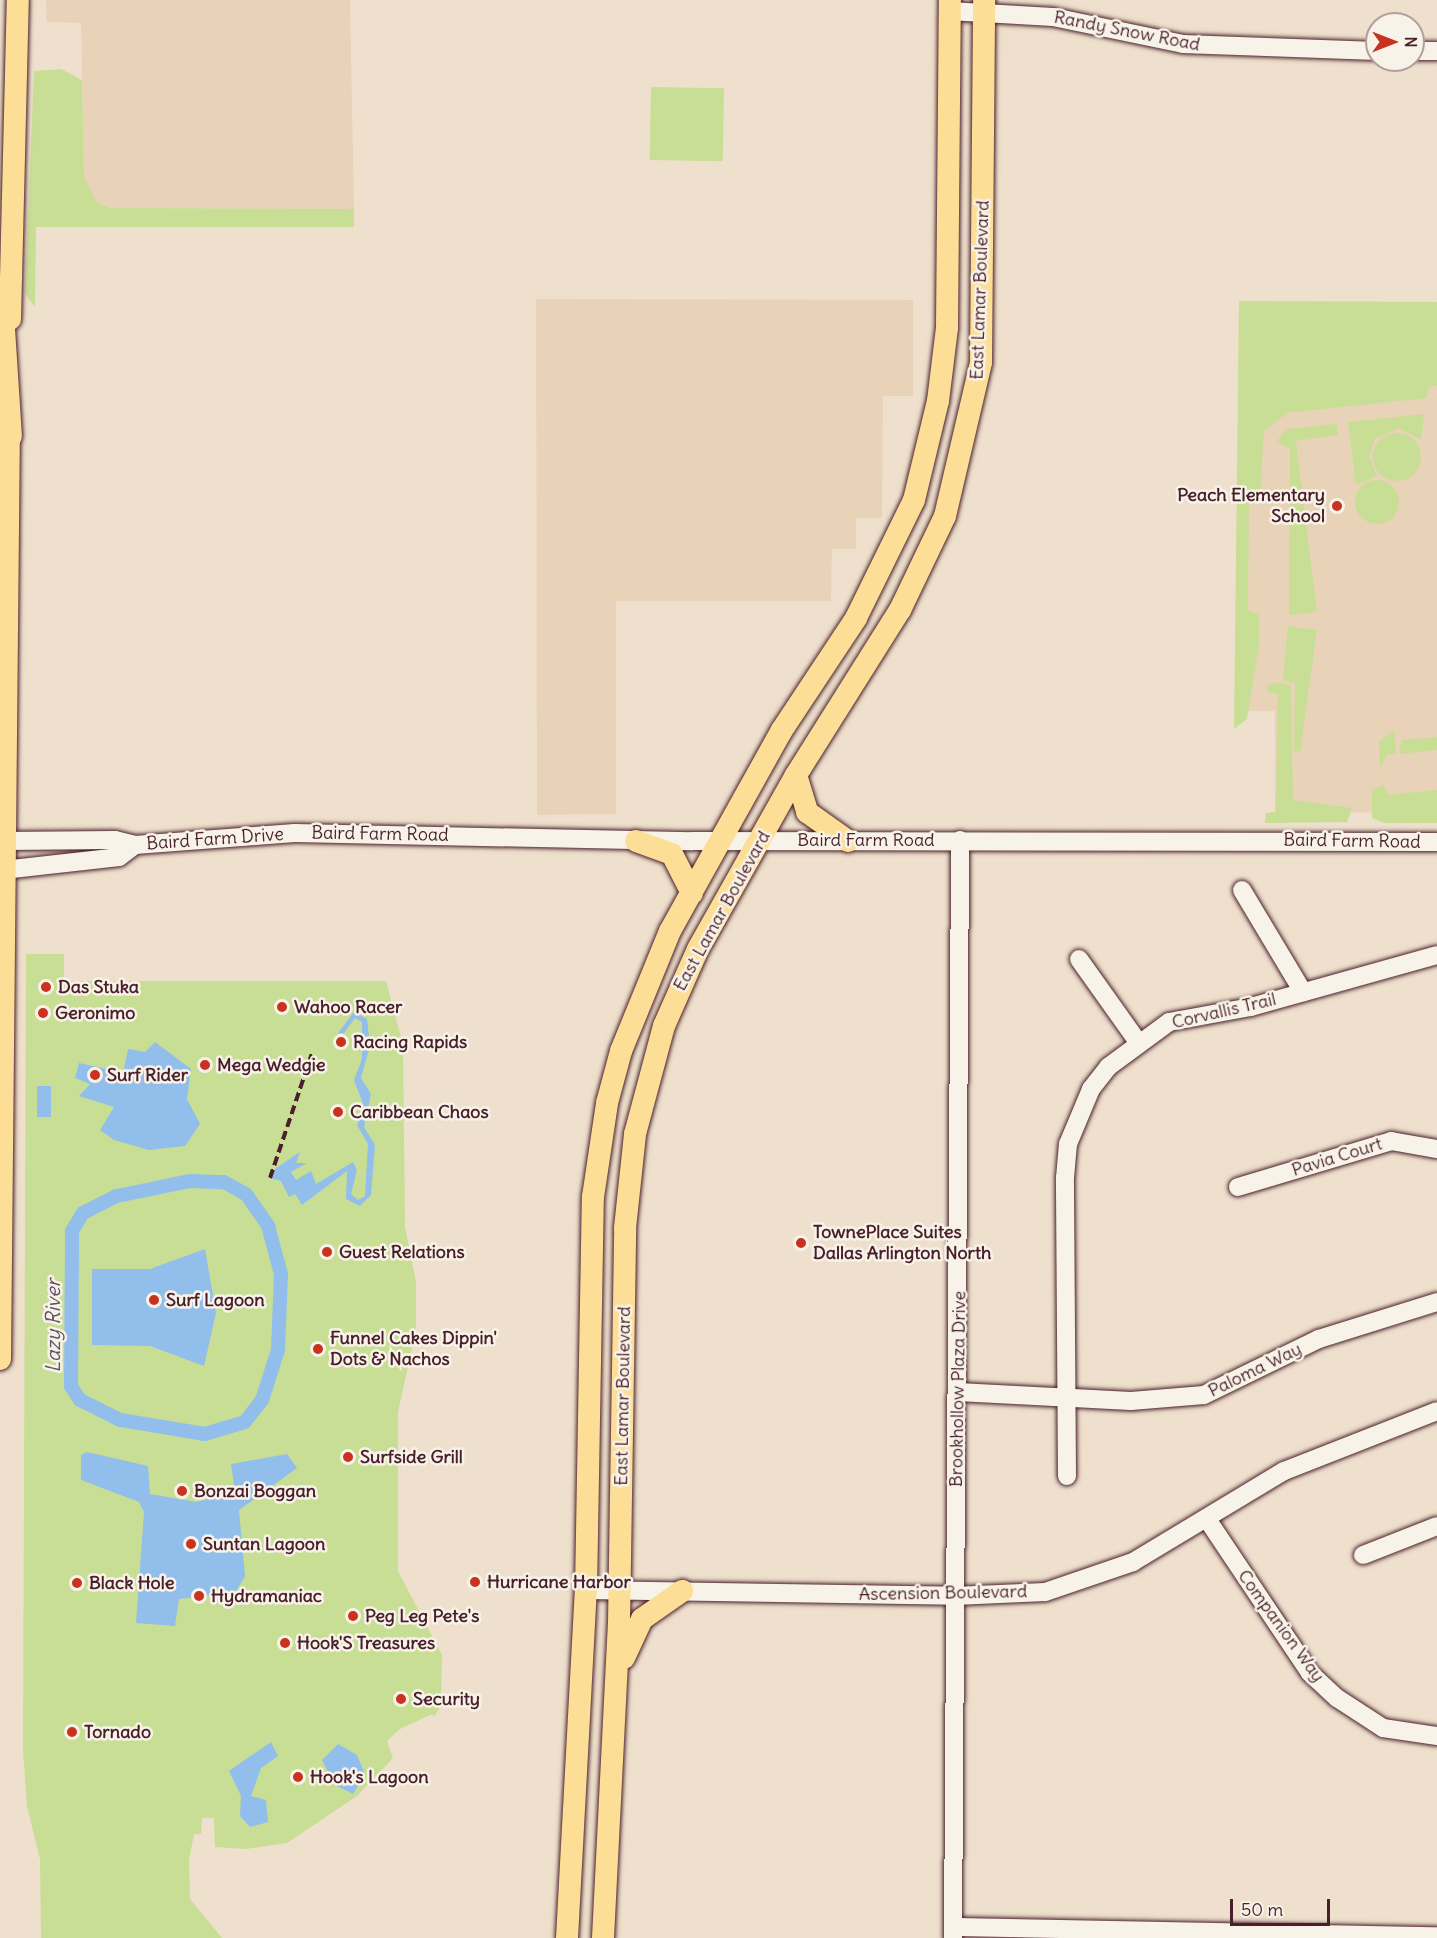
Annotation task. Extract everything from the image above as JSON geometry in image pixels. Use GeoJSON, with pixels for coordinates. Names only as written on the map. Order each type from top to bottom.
{"type":"FeatureCollection","features":[{"type":"Feature","properties":{"kind":"highway"},"geometry":{"type":"LineString","coordinates":[[0,298],[9,436]]}},
{"type":"Feature","properties":{"kind":"main road"},"geometry":{"type":"LineString","coordinates":[[0,1359],[2,841],[18,0]]}},
{"type":"Feature","properties":{"kind":"main road","name":"East Lamar Boulevard"},"geometry":{"type":"LineString","coordinates":[[567,1938],[586,1590],[593,1197],[621,1051],[660,952],[782,730],[856,618],[914,500],[939,401],[947,328],[950,5]]}},
{"type":"Feature","properties":{"kind":"main road","name":"East Lamar Boulevard"},"geometry":{"type":"LineString","coordinates":[[603,1938],[620,1590],[627,1200],[640,1109],[671,1006],[698,949],[761,841],[796,775],[900,610],[945,516],[981,362],[984,6]]}},
{"type":"Feature","properties":{"kind":"main road"},"geometry":{"type":"LineString","coordinates":[[914,500],[945,516]]}},
{"type":"Feature","properties":{"kind":"main road"},"geometry":{"type":"LineString","coordinates":[[0,751],[6,725]]}},
{"type":"Feature","properties":{"kind":"main road"},"geometry":{"type":"LineString","coordinates":[[796,775],[807,812],[849,841]]}},
{"type":"Feature","properties":{"kind":"main road"},"geometry":{"type":"LineString","coordinates":[[636,841],[672,854],[692,894]]}},
{"type":"Feature","properties":{"kind":"main road"},"geometry":{"type":"LineString","coordinates":[[593,1197],[627,1200]]}},
{"type":"Feature","properties":{"kind":"main road"},"geometry":{"type":"LineString","coordinates":[[616,1688],[629,1638],[663,1600],[682,1591]]}},
{"type":"Feature","properties":{"kind":"street","name":"Randy Snow Road"},"geometry":{"type":"LineString","coordinates":[[950,5],[984,6],[1077,20],[1183,44],[1365,51]]}},
{"type":"Feature","properties":{"kind":"street","name":"Baird Farm Road"},"geometry":{"type":"LineString","coordinates":[[296,833],[722,842],[960,840],[1437,842]]}},
{"type":"Feature","properties":{"kind":"street","name":"Baird Farm Drive"},"geometry":{"type":"LineString","coordinates":[[2,841],[115,840],[135,845],[296,833]]}},
{"type":"Feature","properties":{"kind":"street","name":"Brookhollow Plaza Drive"},"geometry":{"type":"LineString","coordinates":[[953,1933],[960,840]]}},
{"type":"Feature","properties":{"kind":"street","name":"Baird Farm Drive"},"geometry":{"type":"LineString","coordinates":[[2,870],[119,857],[135,845]]}},
{"type":"Feature","properties":{"kind":"street"},"geometry":{"type":"LineString","coordinates":[[1242,890],[1303,992]]}},
{"type":"Feature","properties":{"kind":"street","name":"Corvallis Trail"},"geometry":{"type":"LineString","coordinates":[[1067,1476],[1068,1144],[1091,1089],[1138,1042],[1169,1022],[1303,992],[1437,955]]}},
{"type":"Feature","properties":{"kind":"street"},"geometry":{"type":"LineString","coordinates":[[1079,959],[1138,1042]]}},
{"type":"Feature","properties":{"kind":"street","name":"Pavia Court"},"geometry":{"type":"LineString","coordinates":[[1238,1187],[1390,1142],[1437,1149]]}},
{"type":"Feature","properties":{"kind":"street","name":"Paloma Way"},"geometry":{"type":"LineString","coordinates":[[958,1392],[1172,1400],[1204,1395],[1319,1339],[1437,1302]]}},
{"type":"Feature","properties":{"kind":"street","name":"Ascension Boulevard"},"geometry":{"type":"LineString","coordinates":[[586,1590],[955,1596],[1045,1592],[1075,1584],[1133,1562],[1207,1520],[1284,1471],[1437,1411]]}},
{"type":"Feature","properties":{"kind":"street","name":"Companion Way"},"geometry":{"type":"LineString","coordinates":[[1207,1520],[1310,1673],[1337,1698],[1383,1728],[1437,1736]]}},
{"type":"Feature","properties":{"kind":"street"},"geometry":{"type":"LineString","coordinates":[[1363,1555],[1437,1526]]}},
{"type":"Feature","properties":{"kind":"street"},"geometry":{"type":"LineString","coordinates":[[953,1933],[1437,1936]]}},
{"type":"Feature","properties":{"kind":"shaded area"},"geometry":{"type":"Polygon","coordinates":[[[46,0],[350,0],[354,209],[110,208],[96,201],[84,178],[81,23],[47,22],[46,0]]]}},
{"type":"Feature","properties":{"kind":"shaded area"},"geometry":{"type":"Polygon","coordinates":[[[536,299],[913,300],[913,396],[883,396],[882,518],[856,518],[856,549],[832,549],[831,601],[616,601],[616,814],[537,815],[536,299]]]}},
{"type":"Feature","properties":{"kind":"shaded area","name":"Peach Elementary School"},"geometry":{"type":"Polygon","coordinates":[[[1239,301],[1437,302],[1437,813],[1275,812],[1275,711],[1237,711],[1239,301]]]}},
{"type":"Feature","properties":{"kind":"green space"},"geometry":{"type":"Polygon","coordinates":[[[61,69],[82,80],[84,177],[96,201],[110,208],[354,209],[354,227],[36,227],[35,307],[25,293],[34,71],[61,69]]]}},
{"type":"Feature","properties":{"kind":"green space"},"geometry":{"type":"Polygon","coordinates":[[[651,87],[724,88],[723,161],[650,160],[651,87]]]}},
{"type":"Feature","properties":{"kind":"green space"},"geometry":{"type":"Polygon","coordinates":[[[1239,301],[1437,302],[1437,386],[1429,385],[1427,398],[1287,413],[1264,431],[1260,498],[1249,499],[1248,610],[1259,615],[1259,646],[1247,719],[1234,729],[1239,301]]]}},
{"type":"Feature","properties":{"kind":"green space"},"geometry":{"type":"Polygon","coordinates":[[[1424,414],[1421,440],[1399,428],[1375,439],[1369,457],[1377,476],[1356,485],[1348,422],[1424,414]]]}},
{"type":"Feature","properties":{"kind":"green space"},"geometry":{"type":"Polygon","coordinates":[[[1337,424],[1338,435],[1296,441],[1317,612],[1289,615],[1290,448],[1276,442],[1287,429],[1337,424]]]}},
{"type":"Feature","properties":{"kind":"green space"},"geometry":{"type":"Polygon","coordinates":[[[1397,433],[1414,440],[1421,457],[1414,474],[1397,481],[1380,474],[1373,457],[1380,440],[1397,433]]]}},
{"type":"Feature","properties":{"kind":"green space"},"geometry":{"type":"Polygon","coordinates":[[[1377,480],[1393,486],[1399,502],[1393,518],[1377,524],[1361,518],[1355,502],[1361,486],[1377,480]]]}},
{"type":"Feature","properties":{"kind":"green space"},"geometry":{"type":"Polygon","coordinates":[[[1288,626],[1317,630],[1300,751],[1294,751],[1295,683],[1283,680],[1288,626]]]}},
{"type":"Feature","properties":{"kind":"green space"},"geometry":{"type":"Polygon","coordinates":[[[1268,684],[1291,685],[1293,800],[1352,808],[1347,822],[1265,823],[1266,813],[1276,812],[1278,694],[1267,692],[1268,684]]]}},
{"type":"Feature","properties":{"kind":"green space"},"geometry":{"type":"Polygon","coordinates":[[[1394,730],[1396,754],[1386,755],[1380,770],[1379,741],[1394,730]]]}},
{"type":"Feature","properties":{"kind":"green space"},"geometry":{"type":"Polygon","coordinates":[[[1437,737],[1437,750],[1399,754],[1402,740],[1437,737]]]}},
{"type":"Feature","properties":{"kind":"green space"},"geometry":{"type":"Polygon","coordinates":[[[1384,785],[1388,795],[1437,790],[1437,823],[1384,823],[1372,818],[1372,790],[1384,785]]]}},
{"type":"Feature","properties":{"kind":"green space"},"geometry":{"type":"Polygon","coordinates":[[[26,954],[64,954],[64,981],[386,981],[403,1045],[405,1227],[416,1282],[416,1330],[398,1412],[398,1571],[442,1655],[441,1706],[434,1717],[432,1714],[400,1729],[387,1741],[393,1758],[357,1796],[287,1843],[246,1849],[215,1847],[214,1818],[202,1818],[201,1834],[194,1834],[189,1860],[190,1899],[222,1938],[41,1938],[40,1859],[27,1806],[23,1749],[26,954]]]}},
{"type":"Feature","properties":{"kind":"water"},"geometry":{"type":"Polygon","coordinates":[[[354,1012],[367,1019],[370,1046],[361,1078],[371,1094],[364,1127],[375,1145],[371,1195],[360,1206],[346,1199],[347,1171],[302,1205],[295,1194],[289,1197],[281,1181],[270,1178],[276,1168],[300,1152],[296,1163],[307,1163],[291,1172],[296,1180],[311,1171],[316,1184],[353,1162],[357,1170],[351,1194],[358,1200],[365,1196],[368,1144],[357,1125],[365,1109],[354,1080],[362,1059],[362,1022],[355,1018],[344,1033],[338,1033],[354,1012]]]}},
{"type":"Feature","properties":{"kind":"water"},"geometry":{"type":"Polygon","coordinates":[[[155,1042],[191,1069],[187,1099],[200,1124],[185,1146],[149,1150],[114,1140],[100,1130],[114,1107],[79,1096],[90,1084],[75,1078],[79,1063],[121,1072],[121,1083],[128,1049],[145,1052],[155,1042]]]}},
{"type":"Feature","properties":{"kind":"water"},"geometry":{"type":"Polygon","coordinates":[[[37,1086],[51,1086],[51,1117],[37,1117],[37,1086]]]}},
{"type":"Feature","properties":{"kind":"water","name":"Surf Lagoon"},"geometry":{"type":"Polygon","coordinates":[[[205,1249],[216,1313],[204,1366],[150,1346],[92,1345],[92,1269],[150,1269],[205,1249]]]}},
{"type":"Feature","properties":{"kind":"water","name":"Suntan Lagoon"},"geometry":{"type":"Polygon","coordinates":[[[87,1452],[148,1466],[150,1494],[196,1502],[235,1492],[231,1464],[287,1454],[297,1468],[239,1510],[245,1576],[235,1593],[179,1599],[175,1626],[136,1623],[144,1512],[139,1502],[81,1480],[81,1455],[87,1452]]]}},
{"type":"Feature","properties":{"kind":"water"},"geometry":{"type":"Polygon","coordinates":[[[271,1742],[278,1756],[261,1768],[251,1796],[266,1800],[268,1822],[250,1827],[240,1816],[241,1796],[229,1771],[271,1742]]]}},
{"type":"Feature","properties":{"kind":"water"},"geometry":{"type":"Polygon","coordinates":[[[338,1744],[357,1755],[365,1774],[353,1794],[335,1785],[322,1760],[338,1744]]]}},
{"type":"Feature","properties":{"kind":"waterway","name":"Lazy River"},"geometry":{"type":"LineString","coordinates":[[190,1181],[224,1182],[246,1194],[268,1226],[281,1274],[278,1350],[262,1400],[245,1422],[205,1434],[120,1420],[80,1400],[71,1386],[72,1231],[83,1213],[117,1196],[190,1181]]}},
{"type":"Feature","properties":{"kind":"railway"},"geometry":{"type":"LineString","coordinates":[[270,1178],[312,1053]]}},
{"type":"Feature","properties":{"kind":"place","name":"Peach Elementary School"},"geometry":{"type":"Point","coordinates":[1337,506]}},
{"type":"Feature","properties":{"kind":"place","name":"Das Stuka"},"geometry":{"type":"Point","coordinates":[46,987]}},
{"type":"Feature","properties":{"kind":"place","name":"Wahoo Racer"},"geometry":{"type":"Point","coordinates":[282,1007]}},
{"type":"Feature","properties":{"kind":"place","name":"Geronimo"},"geometry":{"type":"Point","coordinates":[43,1013]}},
{"type":"Feature","properties":{"kind":"place","name":"Racing Rapids"},"geometry":{"type":"Point","coordinates":[341,1042]}},
{"type":"Feature","properties":{"kind":"place","name":"Mega Wedgie"},"geometry":{"type":"Point","coordinates":[205,1065]}},
{"type":"Feature","properties":{"kind":"place","name":"Surf Rider"},"geometry":{"type":"Point","coordinates":[95,1075]}},
{"type":"Feature","properties":{"kind":"place","name":"Caribbean Chaos"},"geometry":{"type":"Point","coordinates":[338,1112]}},
{"type":"Feature","properties":{"kind":"place","name":"TownePlace Suites Dallas Arlington North"},"geometry":{"type":"Point","coordinates":[801,1243]}},
{"type":"Feature","properties":{"kind":"place","name":"Guest Relations"},"geometry":{"type":"Point","coordinates":[327,1252]}},
{"type":"Feature","properties":{"kind":"place","name":"Surf Lagoon"},"geometry":{"type":"Point","coordinates":[154,1300]}},
{"type":"Feature","properties":{"kind":"place","name":"Funnel Cakes Dippin' Dots & Nachos"},"geometry":{"type":"Point","coordinates":[318,1349]}},
{"type":"Feature","properties":{"kind":"place","name":"Surfside Grill"},"geometry":{"type":"Point","coordinates":[348,1457]}},
{"type":"Feature","properties":{"kind":"place","name":"Bonzai Boggan"},"geometry":{"type":"Point","coordinates":[182,1491]}},
{"type":"Feature","properties":{"kind":"place","name":"Suntan Lagoon"},"geometry":{"type":"Point","coordinates":[191,1544]}},
{"type":"Feature","properties":{"kind":"place","name":"Hurricane Harbor"},"geometry":{"type":"Point","coordinates":[475,1582]}},
{"type":"Feature","properties":{"kind":"place","name":"Black Hole"},"geometry":{"type":"Point","coordinates":[77,1583]}},
{"type":"Feature","properties":{"kind":"place","name":"Hydramaniac"},"geometry":{"type":"Point","coordinates":[199,1596]}},
{"type":"Feature","properties":{"kind":"place","name":"Peg Leg Pete's"},"geometry":{"type":"Point","coordinates":[353,1616]}},
{"type":"Feature","properties":{"kind":"place","name":"Hook'S Treasures"},"geometry":{"type":"Point","coordinates":[285,1643]}},
{"type":"Feature","properties":{"kind":"place","name":"Security"},"geometry":{"type":"Point","coordinates":[401,1699]}},
{"type":"Feature","properties":{"kind":"place","name":"Tornado"},"geometry":{"type":"Point","coordinates":[72,1732]}},
{"type":"Feature","properties":{"kind":"place","name":"Hook's Lagoon"},"geometry":{"type":"Point","coordinates":[298,1777]}}]}
